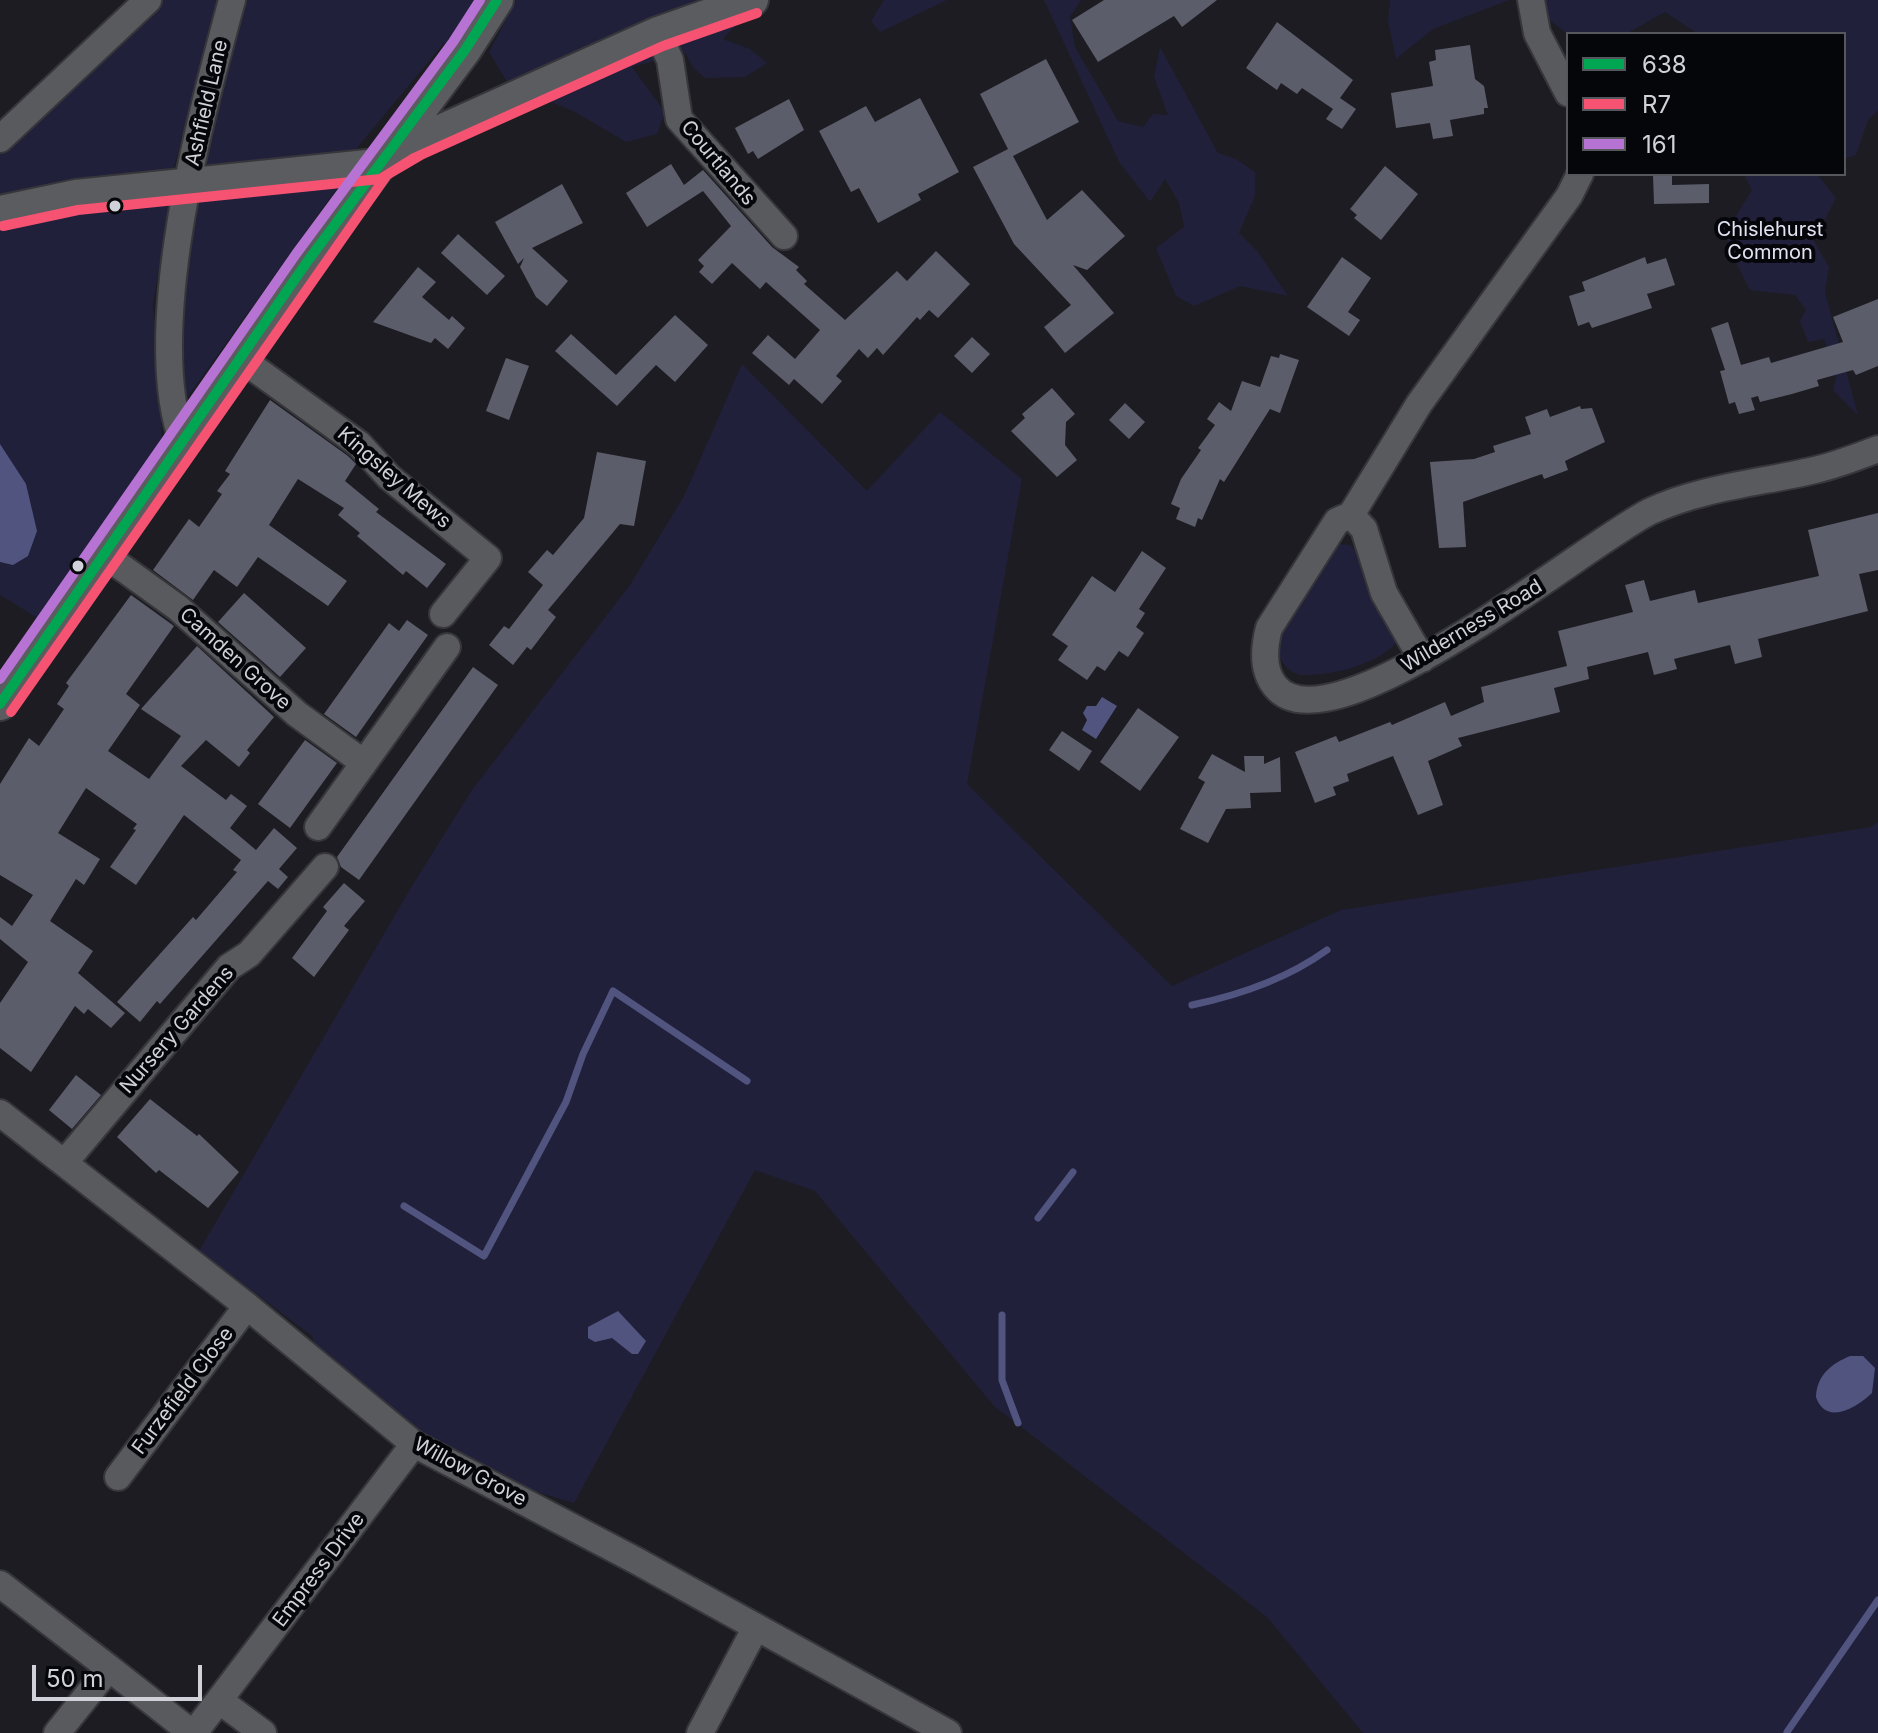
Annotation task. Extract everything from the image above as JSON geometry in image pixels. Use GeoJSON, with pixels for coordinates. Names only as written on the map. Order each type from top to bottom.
{"type":"FeatureCollection","features":[{"type":"Feature","properties":{"kind":"main road"},"geometry":{"type":"LineString","coordinates":[[0,704],[106,556],[240,358],[377,165],[465,50],[497,0]]}},
{"type":"Feature","properties":{"kind":"main road"},"geometry":{"type":"LineString","coordinates":[[0,212],[76,196],[377,165],[407,146],[658,33],[752,0]]}},
{"type":"Feature","properties":{"kind":"street"},"geometry":{"type":"LineString","coordinates":[[0,139],[148,0]]}},
{"type":"Feature","properties":{"kind":"street","name":"Ashfield Lane"},"geometry":{"type":"LineString","coordinates":[[183,443],[173,415],[170,302],[200,121],[232,0]]}},
{"type":"Feature","properties":{"kind":"street"},"geometry":{"type":"LineString","coordinates":[[1531,0],[1537,33],[1566,89]]}},
{"type":"Feature","properties":{"kind":"street","name":"Courtlands"},"geometry":{"type":"LineString","coordinates":[[658,33],[670,60],[679,119],[784,236]]}},
{"type":"Feature","properties":{"kind":"street","name":"Wilderness Road"},"geometry":{"type":"LineString","coordinates":[[1579,176],[1569,196],[1419,404],[1351,515],[1337,521],[1269,628],[1265,642],[1270,679],[1289,697],[1317,698],[1378,680],[1422,659],[1509,607],[1648,513],[1681,499],[1816,470],[1878,449]]}},
{"type":"Feature","properties":{"kind":"street","name":"Kingsley Mews"},"geometry":{"type":"LineString","coordinates":[[240,358],[359,444],[389,477],[488,558],[443,614]]}},
{"type":"Feature","properties":{"kind":"street"},"geometry":{"type":"LineString","coordinates":[[1351,515],[1364,529],[1384,593],[1422,659]]}},
{"type":"Feature","properties":{"kind":"street","name":"Camden Grove"},"geometry":{"type":"LineString","coordinates":[[106,556],[178,608],[297,714],[364,763]]}},
{"type":"Feature","properties":{"kind":"street"},"geometry":{"type":"LineString","coordinates":[[318,827],[447,647]]}},
{"type":"Feature","properties":{"kind":"street","name":"Nursery Gardens"},"geometry":{"type":"LineString","coordinates":[[65,1162],[229,967],[249,954],[325,867]]}},
{"type":"Feature","properties":{"kind":"street","name":"Willow Grove"},"geometry":{"type":"LineString","coordinates":[[0,1113],[247,1306],[414,1444],[948,1733]]}},
{"type":"Feature","properties":{"kind":"street","name":"Furzefield Close"},"geometry":{"type":"LineString","coordinates":[[118,1477],[247,1306]]}},
{"type":"Feature","properties":{"kind":"street","name":"Empress Drive"},"geometry":{"type":"LineString","coordinates":[[0,1584],[193,1733],[414,1444]]}},
{"type":"Feature","properties":{"kind":"street"},"geometry":{"type":"LineString","coordinates":[[700,1733],[756,1627]]}},
{"type":"Feature","properties":{"kind":"street"},"geometry":{"type":"LineString","coordinates":[[57,1733],[109,1668]]}},
{"type":"Feature","properties":{"kind":"street"},"geometry":{"type":"LineString","coordinates":[[220,1701],[263,1733]]}},
{"type":"Feature","properties":{"kind":"green space"},"geometry":{"type":"Polygon","coordinates":[[[163,0],[217,0],[173,171],[0,201],[0,150],[163,0]]]}},
{"type":"Feature","properties":{"kind":"green space"},"geometry":{"type":"Polygon","coordinates":[[[242,0],[492,0],[464,46],[444,43],[352,154],[209,168],[205,156],[242,0]]]}},
{"type":"Feature","properties":{"kind":"green space"},"geometry":{"type":"Polygon","coordinates":[[[516,0],[760,0],[723,39],[750,49],[767,63],[745,77],[705,78],[693,67],[685,53],[632,67],[665,112],[657,134],[626,142],[573,111],[509,85],[489,52],[516,0]]]}},
{"type":"Feature","properties":{"kind":"green space"},"geometry":{"type":"Polygon","coordinates":[[[884,0],[947,0],[880,32],[871,21],[884,0]]]}},
{"type":"Feature","properties":{"kind":"green space"},"geometry":{"type":"Polygon","coordinates":[[[1044,0],[1081,0],[1070,17],[1075,47],[1118,121],[1143,127],[1153,114],[1168,115],[1154,77],[1160,47],[1218,153],[1236,159],[1255,172],[1255,196],[1239,233],[1258,252],[1288,296],[1240,286],[1194,306],[1176,296],[1156,248],[1184,227],[1179,203],[1165,179],[1150,202],[1119,162],[1044,0]]]}},
{"type":"Feature","properties":{"kind":"green space"},"geometry":{"type":"Polygon","coordinates":[[[1390,0],[1509,0],[1433,29],[1396,59],[1388,21],[1390,0]]]}},
{"type":"Feature","properties":{"kind":"green space"},"geometry":{"type":"Polygon","coordinates":[[[1522,0],[1878,0],[1878,111],[1868,120],[1856,155],[1846,158],[1846,32],[1695,32],[1665,12],[1630,32],[1566,33],[1522,0]]]}},
{"type":"Feature","properties":{"kind":"green space","name":"Chislehurst Common"},"geometry":{"type":"Polygon","coordinates":[[[1745,176],[1819,176],[1836,198],[1821,227],[1809,232],[1829,267],[1825,292],[1858,415],[1833,390],[1836,377],[1824,339],[1808,342],[1800,321],[1806,310],[1795,295],[1750,290],[1727,244],[1734,219],[1752,190],[1745,176]]]}},
{"type":"Feature","properties":{"kind":"green space"},"geometry":{"type":"Polygon","coordinates":[[[340,184],[184,402],[178,298],[198,196],[340,184]]]}},
{"type":"Feature","properties":{"kind":"green space"},"geometry":{"type":"Polygon","coordinates":[[[170,202],[153,304],[161,405],[161,449],[41,620],[0,595],[0,562],[4,563],[36,526],[31,518],[32,506],[0,444],[0,223],[84,207],[170,202]]]}},
{"type":"Feature","properties":{"kind":"green space"},"geometry":{"type":"Polygon","coordinates":[[[742,364],[867,491],[940,412],[1022,479],[967,784],[1172,986],[1341,910],[1871,827],[1878,822],[1878,1733],[1363,1733],[1267,1617],[994,1406],[815,1191],[755,1170],[574,1503],[517,1486],[419,1432],[317,1351],[312,1336],[199,1251],[412,886],[472,790],[630,585],[684,496],[742,364]]]}},
{"type":"Feature","properties":{"kind":"green space"},"geometry":{"type":"Polygon","coordinates":[[[1351,545],[1356,552],[1375,601],[1397,637],[1395,644],[1364,664],[1325,674],[1300,675],[1289,669],[1282,660],[1278,650],[1279,637],[1334,547],[1351,545]]]}},
{"type":"Feature","properties":{"kind":"water"},"geometry":{"type":"Polygon","coordinates":[[[0,444],[26,484],[37,531],[28,556],[13,565],[0,562],[0,444]]]}},
{"type":"Feature","properties":{"kind":"water"},"geometry":{"type":"Polygon","coordinates":[[[1102,697],[1117,706],[1096,739],[1082,730],[1087,720],[1083,713],[1087,706],[1096,706],[1102,697]]]}},
{"type":"Feature","properties":{"kind":"water"},"geometry":{"type":"Polygon","coordinates":[[[618,1311],[646,1341],[638,1354],[632,1354],[612,1338],[595,1342],[588,1338],[588,1327],[618,1311]]]}},
{"type":"Feature","properties":{"kind":"water"},"geometry":{"type":"Polygon","coordinates":[[[1850,1356],[1863,1356],[1875,1368],[1872,1393],[1850,1409],[1827,1411],[1816,1397],[1819,1382],[1831,1367],[1850,1356]]]}},
{"type":"Feature","properties":{"kind":"building"},"geometry":{"type":"Polygon","coordinates":[[[1104,0],[1217,0],[1182,27],[1174,16],[1098,62],[1072,20],[1104,0]]]}},
{"type":"Feature","properties":{"kind":"building"},"geometry":{"type":"Polygon","coordinates":[[[1277,22],[1353,80],[1340,98],[1356,109],[1342,129],[1326,119],[1333,109],[1302,88],[1297,94],[1281,83],[1277,90],[1246,68],[1277,22]]]}},
{"type":"Feature","properties":{"kind":"building"},"geometry":{"type":"Polygon","coordinates":[[[1470,45],[1475,79],[1484,86],[1488,108],[1484,108],[1484,114],[1450,120],[1453,136],[1433,139],[1430,123],[1396,128],[1391,93],[1433,86],[1429,62],[1436,60],[1435,50],[1470,45]]]}},
{"type":"Feature","properties":{"kind":"building"},"geometry":{"type":"Polygon","coordinates":[[[1046,59],[1079,122],[1013,156],[1047,220],[1082,190],[1125,236],[1087,270],[1073,265],[1114,313],[1065,353],[1044,327],[1071,305],[1014,244],[973,167],[1008,149],[980,94],[1046,59]]]}},
{"type":"Feature","properties":{"kind":"building"},"geometry":{"type":"Polygon","coordinates":[[[920,98],[959,172],[918,194],[921,200],[878,223],[859,188],[851,192],[819,131],[866,106],[875,122],[920,98]]]}},
{"type":"Feature","properties":{"kind":"building"},"geometry":{"type":"Polygon","coordinates":[[[789,99],[804,130],[758,159],[753,151],[748,154],[735,128],[789,99]]]}},
{"type":"Feature","properties":{"kind":"building"},"geometry":{"type":"Polygon","coordinates":[[[671,164],[684,185],[703,170],[772,247],[799,267],[796,270],[807,281],[804,284],[845,320],[897,271],[907,281],[936,251],[970,284],[938,318],[929,310],[920,320],[917,317],[883,355],[877,348],[868,358],[859,349],[836,376],[842,381],[822,404],[794,379],[789,385],[752,353],[768,335],[795,359],[820,330],[766,282],[760,289],[732,263],[712,284],[699,272],[704,266],[698,260],[731,226],[703,191],[647,227],[626,193],[671,164]]]}},
{"type":"Feature","properties":{"kind":"building"},"geometry":{"type":"Polygon","coordinates":[[[1385,166],[1418,194],[1381,240],[1354,218],[1357,215],[1350,209],[1385,166]]]}},
{"type":"Feature","properties":{"kind":"building"},"geometry":{"type":"Polygon","coordinates":[[[1653,176],[1672,176],[1672,185],[1709,184],[1709,203],[1654,204],[1653,176]]]}},
{"type":"Feature","properties":{"kind":"building"},"geometry":{"type":"Polygon","coordinates":[[[562,184],[583,223],[532,248],[568,281],[547,306],[536,297],[520,267],[524,258],[518,264],[495,222],[562,184]]]}},
{"type":"Feature","properties":{"kind":"building"},"geometry":{"type":"Polygon","coordinates":[[[458,234],[505,276],[487,295],[441,253],[458,234]]]}},
{"type":"Feature","properties":{"kind":"building"},"geometry":{"type":"Polygon","coordinates":[[[1342,257],[1371,278],[1348,312],[1360,320],[1349,336],[1307,307],[1342,257]]]}},
{"type":"Feature","properties":{"kind":"building"},"geometry":{"type":"Polygon","coordinates":[[[1645,257],[1647,264],[1666,258],[1675,285],[1647,294],[1652,308],[1592,328],[1589,322],[1578,326],[1569,296],[1585,291],[1582,282],[1645,257]]]}},
{"type":"Feature","properties":{"kind":"building"},"geometry":{"type":"Polygon","coordinates":[[[418,267],[436,282],[422,297],[449,320],[452,316],[465,328],[448,349],[435,338],[431,343],[373,322],[418,267]]]}},
{"type":"Feature","properties":{"kind":"building"},"geometry":{"type":"Polygon","coordinates":[[[1878,299],[1878,366],[1856,375],[1853,370],[1817,380],[1819,386],[1792,394],[1760,402],[1758,396],[1751,398],[1755,410],[1739,414],[1735,402],[1729,404],[1720,371],[1725,370],[1711,328],[1728,322],[1741,365],[1769,357],[1771,363],[1843,342],[1833,317],[1878,299]]]}},
{"type":"Feature","properties":{"kind":"building"},"geometry":{"type":"Polygon","coordinates":[[[675,315],[708,345],[675,382],[656,365],[617,406],[555,351],[571,334],[616,375],[675,315]]]}},
{"type":"Feature","properties":{"kind":"building"},"geometry":{"type":"Polygon","coordinates":[[[972,337],[990,354],[972,373],[954,356],[972,337]]]}},
{"type":"Feature","properties":{"kind":"building"},"geometry":{"type":"Polygon","coordinates":[[[1280,354],[1299,360],[1280,413],[1270,409],[1224,482],[1220,479],[1202,520],[1198,518],[1195,527],[1176,519],[1180,508],[1171,504],[1181,479],[1215,425],[1207,419],[1219,402],[1231,411],[1242,381],[1260,387],[1271,356],[1279,358],[1280,354]]]}},
{"type":"Feature","properties":{"kind":"building"},"geometry":{"type":"Polygon","coordinates":[[[506,358],[529,366],[509,420],[486,411],[506,358]]]}},
{"type":"Feature","properties":{"kind":"building"},"geometry":{"type":"Polygon","coordinates":[[[1052,388],[1075,414],[1066,422],[1065,445],[1077,460],[1057,477],[1011,431],[1025,418],[1022,414],[1052,388]]]}},
{"type":"Feature","properties":{"kind":"building"},"geometry":{"type":"Polygon","coordinates":[[[270,400],[348,456],[356,464],[345,481],[379,509],[376,512],[446,564],[427,588],[406,571],[403,575],[357,536],[360,533],[338,515],[344,508],[298,479],[269,525],[347,581],[328,606],[258,557],[237,587],[214,570],[193,600],[153,570],[189,519],[199,527],[222,494],[217,491],[230,474],[225,471],[270,400]]]}},
{"type":"Feature","properties":{"kind":"building"},"geometry":{"type":"Polygon","coordinates":[[[1125,403],[1145,422],[1129,439],[1109,420],[1125,403]]]}},
{"type":"Feature","properties":{"kind":"building"},"geometry":{"type":"Polygon","coordinates":[[[1580,406],[1581,409],[1592,408],[1605,442],[1565,461],[1568,470],[1544,479],[1542,474],[1463,502],[1466,547],[1439,548],[1430,462],[1474,459],[1495,452],[1493,446],[1531,434],[1525,417],[1547,409],[1550,417],[1580,406]]]}},
{"type":"Feature","properties":{"kind":"building"},"geometry":{"type":"Polygon","coordinates":[[[597,452],[646,461],[634,526],[620,524],[548,610],[556,617],[531,650],[527,647],[513,665],[489,645],[504,626],[509,629],[543,585],[528,572],[547,550],[553,555],[584,518],[597,452]]]}},
{"type":"Feature","properties":{"kind":"building"},"geometry":{"type":"Polygon","coordinates":[[[1878,513],[1878,570],[1859,574],[1868,611],[1758,639],[1762,657],[1735,664],[1730,645],[1674,659],[1677,669],[1654,675],[1648,652],[1587,667],[1589,679],[1554,688],[1560,712],[1458,738],[1462,746],[1428,761],[1443,805],[1418,815],[1393,756],[1347,774],[1349,781],[1333,787],[1336,795],[1315,803],[1295,752],[1336,736],[1339,742],[1390,722],[1392,725],[1445,702],[1451,716],[1484,702],[1481,687],[1567,666],[1558,631],[1633,612],[1625,585],[1644,580],[1650,601],[1695,590],[1698,603],[1819,576],[1808,530],[1878,513]]]}},
{"type":"Feature","properties":{"kind":"building"},"geometry":{"type":"Polygon","coordinates":[[[1142,551],[1166,568],[1139,609],[1145,613],[1136,627],[1144,633],[1128,657],[1119,651],[1105,671],[1097,666],[1087,680],[1058,660],[1068,646],[1052,635],[1092,576],[1115,592],[1142,551]]]}},
{"type":"Feature","properties":{"kind":"building"},"geometry":{"type":"Polygon","coordinates":[[[244,593],[306,648],[280,677],[218,622],[244,593]]]}},
{"type":"Feature","properties":{"kind":"building"},"geometry":{"type":"Polygon","coordinates":[[[131,595],[174,626],[126,694],[140,705],[108,751],[149,779],[181,736],[141,709],[197,646],[274,717],[247,750],[250,753],[239,767],[206,740],[181,766],[226,800],[231,794],[247,806],[230,828],[256,850],[274,828],[297,848],[279,869],[288,877],[278,889],[268,881],[160,1004],[157,1001],[140,1022],[117,1002],[193,917],[196,920],[237,872],[233,870],[241,860],[184,815],[136,885],[110,867],[137,824],[86,788],[58,833],[100,859],[84,885],[76,879],[50,921],[93,951],[78,973],[125,1013],[111,1028],[88,1009],[84,1014],[75,1006],[31,1072],[0,1048],[0,1003],[28,962],[0,939],[0,917],[12,926],[33,895],[0,875],[0,784],[29,738],[39,746],[64,709],[57,704],[69,686],[66,683],[131,595]]]}},
{"type":"Feature","properties":{"kind":"building"},"geometry":{"type":"Polygon","coordinates":[[[407,620],[428,635],[356,737],[324,714],[389,623],[399,631],[407,620]]]}},
{"type":"Feature","properties":{"kind":"building"},"geometry":{"type":"Polygon","coordinates":[[[473,667],[498,685],[359,880],[341,867],[337,857],[473,667]]]}},
{"type":"Feature","properties":{"kind":"building"},"geometry":{"type":"Polygon","coordinates":[[[1138,708],[1179,737],[1140,791],[1100,762],[1138,708]]]}},
{"type":"Feature","properties":{"kind":"building"},"geometry":{"type":"Polygon","coordinates":[[[1062,731],[1092,751],[1079,771],[1049,750],[1062,731]]]}},
{"type":"Feature","properties":{"kind":"building"},"geometry":{"type":"Polygon","coordinates":[[[305,740],[337,763],[290,828],[258,804],[305,740]]]}},
{"type":"Feature","properties":{"kind":"building"},"geometry":{"type":"Polygon","coordinates":[[[1212,754],[1245,772],[1244,756],[1264,756],[1264,764],[1280,757],[1281,792],[1250,793],[1251,808],[1226,809],[1208,843],[1180,829],[1205,782],[1198,778],[1212,754]]]}},
{"type":"Feature","properties":{"kind":"building"},"geometry":{"type":"Polygon","coordinates":[[[344,883],[365,901],[344,926],[349,930],[314,977],[292,958],[327,911],[323,907],[344,883]]]}},
{"type":"Feature","properties":{"kind":"building"},"geometry":{"type":"Polygon","coordinates":[[[76,1075],[101,1095],[72,1129],[49,1110],[76,1075]]]}},
{"type":"Feature","properties":{"kind":"building"},"geometry":{"type":"Polygon","coordinates":[[[150,1099],[197,1136],[199,1134],[239,1172],[208,1208],[159,1170],[156,1173],[117,1137],[150,1099]]]}},
{"type":"Feature","properties":{"kind":"waterway"},"geometry":{"type":"LineString","coordinates":[[1192,1005],[1262,985],[1327,950]]}},
{"type":"Feature","properties":{"kind":"waterway"},"geometry":{"type":"LineString","coordinates":[[404,1206],[484,1256],[566,1102],[583,1054],[613,991],[747,1081]]}},
{"type":"Feature","properties":{"kind":"waterway"},"geometry":{"type":"LineString","coordinates":[[1038,1218],[1073,1172]]}},
{"type":"Feature","properties":{"kind":"waterway"},"geometry":{"type":"LineString","coordinates":[[1002,1315],[1002,1380],[1018,1423]]}},
{"type":"Feature","properties":{"kind":"waterway"},"geometry":{"type":"LineString","coordinates":[[1787,1732],[1878,1600]]}},
{"type":"Feature","properties":{"kind":"transit line","name":"161"},"geometry":{"type":"LineString","coordinates":[[0,679],[296,254],[453,42],[480,0]]}},
{"type":"Feature","properties":{"kind":"transit line","name":"638"},"geometry":{"type":"LineString","coordinates":[[0,704],[307,262],[465,50],[497,0]]}},
{"type":"Feature","properties":{"kind":"transit line","name":"R7"},"geometry":{"type":"LineString","coordinates":[[11,712],[387,175],[414,158],[663,46],[757,13]]}},
{"type":"Feature","properties":{"kind":"transit line","name":"R7"},"geometry":{"type":"LineString","coordinates":[[3,226],[78,210],[380,179],[421,155]]}}]}
